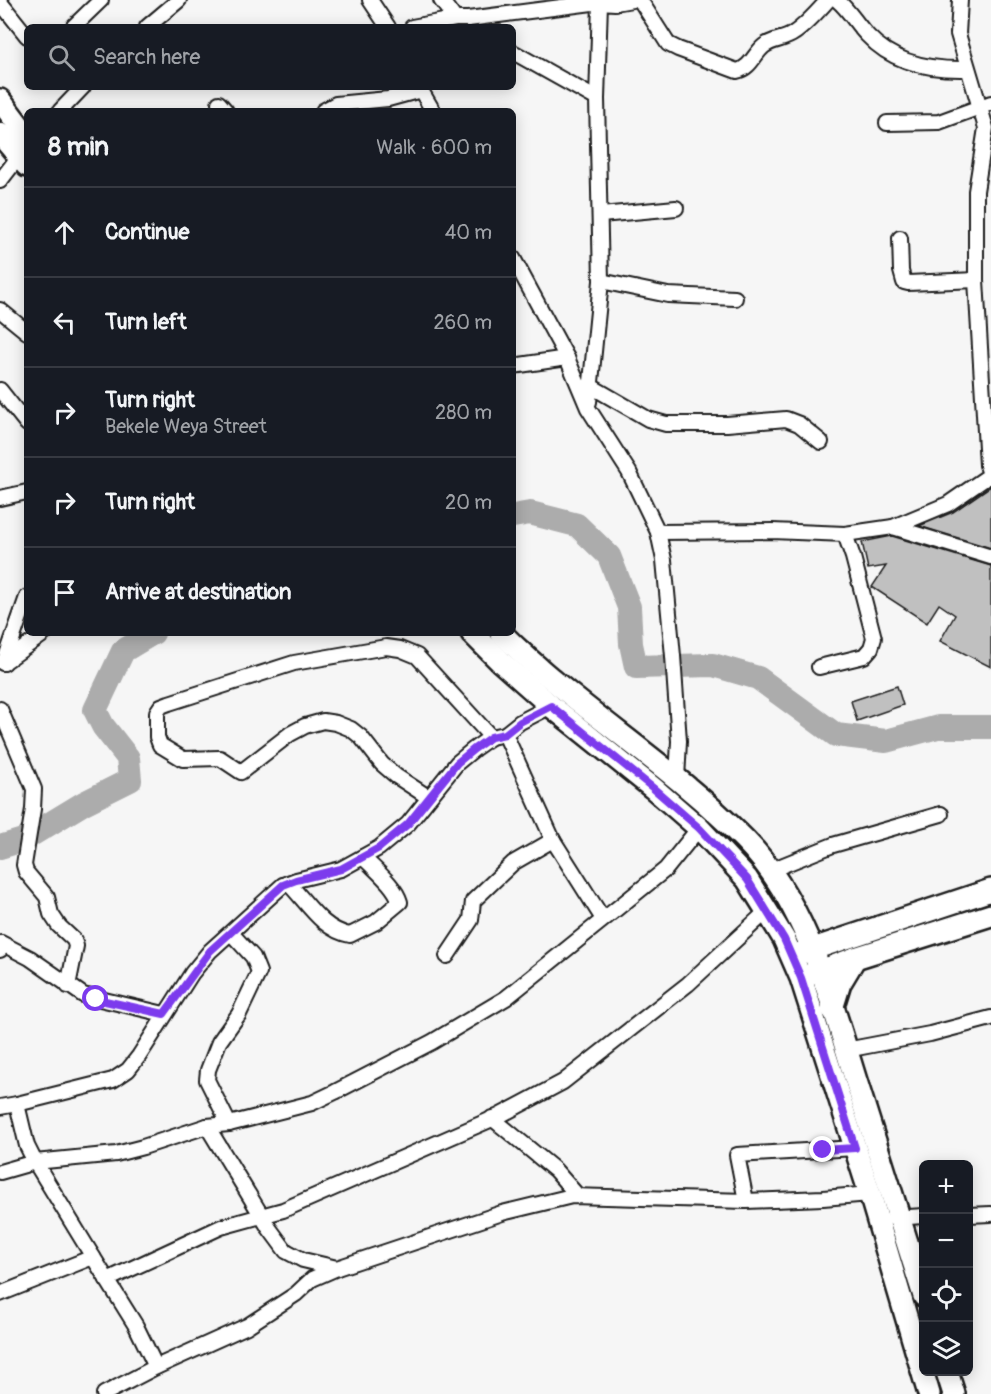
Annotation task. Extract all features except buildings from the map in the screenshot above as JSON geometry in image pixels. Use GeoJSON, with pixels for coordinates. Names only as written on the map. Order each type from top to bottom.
{"type":"FeatureCollection","features":[{"type":"Feature","properties":{"kind":"main road"},"geometry":{"type":"LineString","coordinates":[[0,100],[24,132]]}},
{"type":"Feature","properties":{"kind":"main road"},"geometry":{"type":"LineString","coordinates":[[0,134],[24,156]]}},
{"type":"Feature","properties":{"kind":"main road"},"geometry":{"type":"LineString","coordinates":[[475,636],[551,706],[699,828],[747,879],[792,957],[811,974],[832,1010],[919,1280]]}},
{"type":"Feature","properties":{"kind":"main road"},"geometry":{"type":"LineString","coordinates":[[504,636],[549,678],[677,779],[744,839],[771,870],[813,949],[811,974],[855,1148],[929,1394]]}},
{"type":"Feature","properties":{"kind":"main road"},"geometry":{"type":"LineString","coordinates":[[792,957],[991,890]]}},
{"type":"Feature","properties":{"kind":"main road"},"geometry":{"type":"LineString","coordinates":[[811,974],[991,915]]}},
{"type":"Feature","properties":{"kind":"main road"},"geometry":{"type":"LineString","coordinates":[[801,924],[838,935],[852,936]]}},
{"type":"Feature","properties":{"kind":"main road"},"geometry":{"type":"LineString","coordinates":[[832,1010],[840,983],[855,958]]}},
{"type":"Feature","properties":{"kind":"main road"},"geometry":{"type":"LineString","coordinates":[[949,1376],[954,1394]]}},
{"type":"Feature","properties":{"kind":"street"},"geometry":{"type":"LineString","coordinates":[[77,24],[101,0]]}},
{"type":"Feature","properties":{"kind":"street"},"geometry":{"type":"LineString","coordinates":[[151,24],[179,0]]}},
{"type":"Feature","properties":{"kind":"street"},"geometry":{"type":"LineString","coordinates":[[370,0],[386,24]]}},
{"type":"Feature","properties":{"kind":"street"},"geometry":{"type":"LineString","coordinates":[[441,0],[466,21]]}},
{"type":"Feature","properties":{"kind":"street"},"geometry":{"type":"LineString","coordinates":[[439,24],[600,1],[615,3],[632,0]]}},
{"type":"Feature","properties":{"kind":"street"},"geometry":{"type":"LineString","coordinates":[[640,0],[669,44],[737,71],[748,65],[761,48],[771,41],[794,33],[828,0]]}},
{"type":"Feature","properties":{"kind":"street"},"geometry":{"type":"LineString","coordinates":[[837,0],[849,10],[867,35],[885,51],[941,70],[968,69]]}},
{"type":"Feature","properties":{"kind":"street"},"geometry":{"type":"LineString","coordinates":[[658,532],[772,531],[845,534],[893,527],[948,504],[990,475],[987,465],[976,280],[976,191],[986,128],[986,105],[968,69],[958,34],[960,0]]}},
{"type":"Feature","properties":{"kind":"street"},"geometry":{"type":"LineString","coordinates":[[588,408],[601,281],[597,99],[600,1]]}},
{"type":"Feature","properties":{"kind":"street"},"geometry":{"type":"LineString","coordinates":[[0,2],[24,32]]}},
{"type":"Feature","properties":{"kind":"street"},"geometry":{"type":"LineString","coordinates":[[516,54],[597,99]]}},
{"type":"Feature","properties":{"kind":"street"},"geometry":{"type":"LineString","coordinates":[[62,108],[76,90]]}},
{"type":"Feature","properties":{"kind":"street"},"geometry":{"type":"LineString","coordinates":[[329,108],[336,104],[388,105],[418,90]]}},
{"type":"Feature","properties":{"kind":"street"},"geometry":{"type":"LineString","coordinates":[[421,90],[431,108]]}},
{"type":"Feature","properties":{"kind":"street"},"geometry":{"type":"LineString","coordinates":[[888,123],[939,122],[986,105]]}},
{"type":"Feature","properties":{"kind":"street"},"geometry":{"type":"LineString","coordinates":[[0,181],[24,156]]}},
{"type":"Feature","properties":{"kind":"street"},"geometry":{"type":"LineString","coordinates":[[601,215],[676,208]]}},
{"type":"Feature","properties":{"kind":"street"},"geometry":{"type":"LineString","coordinates":[[900,238],[901,271],[904,282],[976,280]]}},
{"type":"Feature","properties":{"kind":"street"},"geometry":{"type":"LineString","coordinates":[[516,264],[567,358],[588,408],[629,472],[658,532],[664,560],[679,741],[677,779]]}},
{"type":"Feature","properties":{"kind":"street"},"geometry":{"type":"LineString","coordinates":[[601,281],[668,295],[735,298]]}},
{"type":"Feature","properties":{"kind":"street"},"geometry":{"type":"LineString","coordinates":[[0,310],[24,330]]}},
{"type":"Feature","properties":{"kind":"street"},"geometry":{"type":"LineString","coordinates":[[516,366],[567,358]]}},
{"type":"Feature","properties":{"kind":"street"},"geometry":{"type":"LineString","coordinates":[[590,385],[648,419],[666,424],[727,424],[786,419],[799,424],[821,442]]}},
{"type":"Feature","properties":{"kind":"street"},"geometry":{"type":"LineString","coordinates":[[0,390],[24,420]]}},
{"type":"Feature","properties":{"kind":"street"},"geometry":{"type":"LineString","coordinates":[[0,498],[24,493]]}},
{"type":"Feature","properties":{"kind":"street"},"geometry":{"type":"LineString","coordinates":[[893,527],[991,557]]}},
{"type":"Feature","properties":{"kind":"street"},"geometry":{"type":"LineString","coordinates":[[819,667],[864,656],[871,648],[874,638],[854,557],[845,534]]}},
{"type":"Feature","properties":{"kind":"street"},"geometry":{"type":"LineString","coordinates":[[2,665],[24,605]]}},
{"type":"Feature","properties":{"kind":"street"},"geometry":{"type":"LineString","coordinates":[[2,665],[41,636]]}},
{"type":"Feature","properties":{"kind":"street"},"geometry":{"type":"LineString","coordinates":[[428,797],[382,764],[361,737],[351,729],[336,723],[323,721],[305,726],[290,734],[241,772],[219,758],[183,759],[165,749],[157,738],[157,712],[161,706],[169,703],[294,663],[393,647],[417,656],[491,737]]}},
{"type":"Feature","properties":{"kind":"street"},"geometry":{"type":"LineString","coordinates":[[0,1107],[113,1080],[128,1070],[164,1014],[210,951],[283,885],[341,869],[379,848],[408,824],[457,763],[491,737],[505,734],[520,722],[551,706]]}},
{"type":"Feature","properties":{"kind":"street"},"geometry":{"type":"LineString","coordinates":[[0,709],[34,789],[24,865],[26,872],[47,897],[51,914],[59,926],[74,940],[76,946],[68,986]]}},
{"type":"Feature","properties":{"kind":"street"},"geometry":{"type":"LineString","coordinates":[[505,734],[553,840],[603,919]]}},
{"type":"Feature","properties":{"kind":"street"},"geometry":{"type":"LineString","coordinates":[[771,870],[833,845],[941,814]]}},
{"type":"Feature","properties":{"kind":"street"},"geometry":{"type":"LineString","coordinates":[[0,1172],[35,1162],[116,1154],[207,1126],[229,1124],[312,1103],[432,1042],[506,998],[666,869],[699,828]]}},
{"type":"Feature","properties":{"kind":"street"},"geometry":{"type":"LineString","coordinates":[[447,956],[471,920],[473,901],[513,863],[553,840]]}},
{"type":"Feature","properties":{"kind":"street"},"geometry":{"type":"LineString","coordinates":[[288,883],[314,913],[329,926],[350,935],[381,918],[400,902],[394,891],[363,857]]}},
{"type":"Feature","properties":{"kind":"street"},"geometry":{"type":"LineString","coordinates":[[107,1280],[221,1227],[283,1210],[492,1118],[563,1082],[688,984],[767,911]]}},
{"type":"Feature","properties":{"kind":"street"},"geometry":{"type":"LineString","coordinates":[[229,1124],[207,1080],[208,1070],[219,1042],[239,1014],[259,972],[253,957],[231,933]]}},
{"type":"Feature","properties":{"kind":"street"},"geometry":{"type":"LineString","coordinates":[[0,945],[30,958],[82,995],[164,1014]]}},
{"type":"Feature","properties":{"kind":"street"},"geometry":{"type":"LineString","coordinates":[[846,1050],[930,1034],[991,1018]]}},
{"type":"Feature","properties":{"kind":"street"},"geometry":{"type":"LineString","coordinates":[[17,1104],[27,1146],[35,1162],[136,1326],[156,1367]]}},
{"type":"Feature","properties":{"kind":"street"},"geometry":{"type":"LineString","coordinates":[[492,1118],[555,1170],[577,1195]]}},
{"type":"Feature","properties":{"kind":"street"},"geometry":{"type":"LineString","coordinates":[[207,1126],[269,1228],[286,1251],[303,1260],[337,1268]]}},
{"type":"Feature","properties":{"kind":"street"},"geometry":{"type":"LineString","coordinates":[[746,1201],[737,1155],[855,1148]]}},
{"type":"Feature","properties":{"kind":"street"},"geometry":{"type":"LineString","coordinates":[[104,1394],[156,1367],[247,1326],[296,1294],[312,1280],[337,1268],[502,1213],[577,1195],[746,1201],[870,1194]]}},
{"type":"Feature","properties":{"kind":"street"},"geometry":{"type":"LineString","coordinates":[[973,1215],[991,1214]]}},
{"type":"Feature","properties":{"kind":"street"},"geometry":{"type":"LineString","coordinates":[[878,1221],[899,1216],[919,1216]]}},
{"type":"Feature","properties":{"kind":"street"},"geometry":{"type":"LineString","coordinates":[[0,1294],[93,1257]]}},
{"type":"Feature","properties":{"kind":"waterway"},"geometry":{"type":"LineString","coordinates":[[516,515],[530,513],[577,525],[609,556],[629,607],[631,644],[636,667],[713,665],[758,678],[836,735],[886,741],[938,727],[991,727]]}},
{"type":"Feature","properties":{"kind":"waterway"},"geometry":{"type":"LineString","coordinates":[[0,847],[23,840],[84,803],[130,780],[128,758],[103,726],[95,710],[123,651],[148,636]]}},
{"type":"Feature","properties":{"kind":"route"},"geometry":{"type":"LineString","coordinates":[[96,999],[164,1014],[210,951],[283,885],[341,869],[379,848],[408,824],[457,763],[491,737],[505,734],[520,722],[551,706],[699,828],[727,855],[747,879],[767,911],[784,939],[801,978],[855,1148],[823,1150]]}}]}
